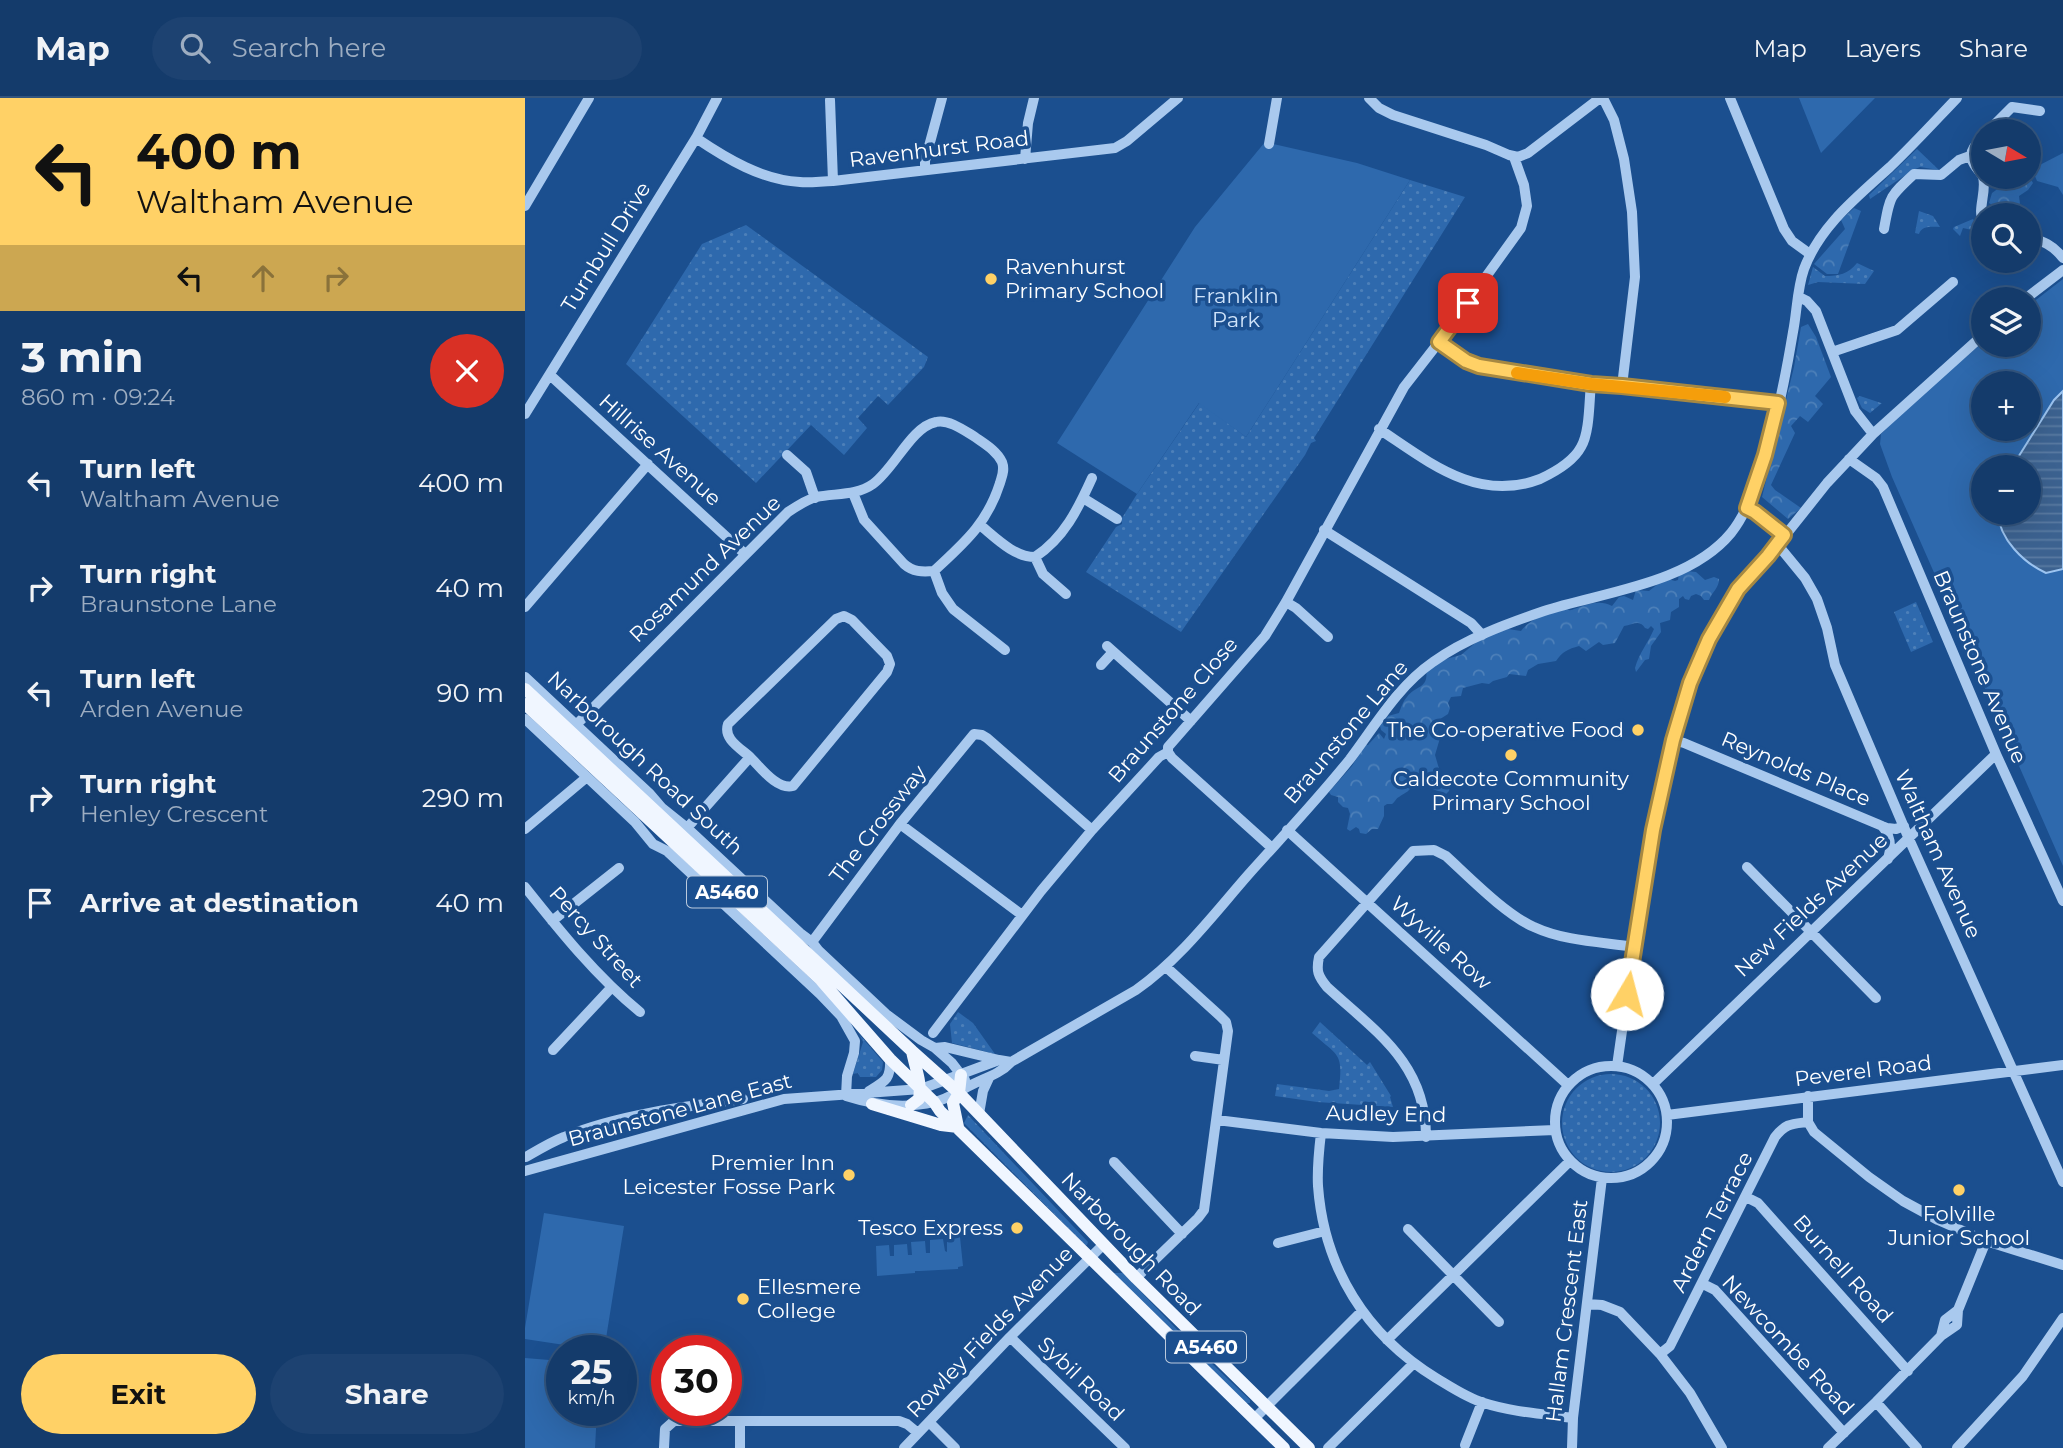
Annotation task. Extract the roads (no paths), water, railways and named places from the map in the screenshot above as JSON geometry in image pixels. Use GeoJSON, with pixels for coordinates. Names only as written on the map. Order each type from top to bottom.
{"type":"FeatureCollection","features":[{"type":"Feature","properties":{"kind":"main road","name":"Narborough Road South"},"geometry":{"type":"LineString","coordinates":[[525,689],[912,1051],[946,1080],[963,1085]]}},
{"type":"Feature","properties":{"kind":"main road","name":"Narborough Road South"},"geometry":{"type":"LineString","coordinates":[[525,704],[820,979],[890,1059],[934,1102]]}},
{"type":"Feature","properties":{"kind":"main road"},"geometry":{"type":"LineString","coordinates":[[911,1105],[919,1099],[921,1089],[912,1051]]}},
{"type":"Feature","properties":{"kind":"main road"},"geometry":{"type":"LineString","coordinates":[[869,1098],[941,1125],[958,1127],[953,1103],[963,1085]]}},
{"type":"Feature","properties":{"kind":"main road","name":"Narborough Road"},"geometry":{"type":"LineString","coordinates":[[963,1085],[979,1114],[1136,1278],[1309,1448]]}},
{"type":"Feature","properties":{"kind":"main road","name":"Narborough Road"},"geometry":{"type":"LineString","coordinates":[[934,1102],[940,1111],[1279,1446]]}},
{"type":"Feature","properties":{"kind":"street"},"geometry":{"type":"LineString","coordinates":[[525,206],[589,98]]}},
{"type":"Feature","properties":{"kind":"street","name":"Turnbull Drive"},"geometry":{"type":"LineString","coordinates":[[525,414],[697,138],[717,98]]}},
{"type":"Feature","properties":{"kind":"street"},"geometry":{"type":"LineString","coordinates":[[925,170],[942,98]]}},
{"type":"Feature","properties":{"kind":"street"},"geometry":{"type":"LineString","coordinates":[[1025,159],[1028,123],[1034,98]]}},
{"type":"Feature","properties":{"kind":"street","name":"Ravenhurst Road"},"geometry":{"type":"LineString","coordinates":[[697,138],[740,164],[773,177],[800,182],[833,181],[1115,148],[1178,98]]}},
{"type":"Feature","properties":{"kind":"street"},"geometry":{"type":"LineString","coordinates":[[1269,144],[1277,98]]}},
{"type":"Feature","properties":{"kind":"street"},"geometry":{"type":"LineString","coordinates":[[1369,98],[1379,108],[1393,115],[1486,145],[1514,157],[1528,153],[1602,98],[1614,120],[1624,159],[1632,212],[1635,277],[1622,386]]}},
{"type":"Feature","properties":{"kind":"street"},"geometry":{"type":"LineString","coordinates":[[1730,98],[1784,229],[1792,241],[1811,254]]}},
{"type":"Feature","properties":{"kind":"street","name":"Braunstone Lane"},"geometry":{"type":"LineString","coordinates":[[963,1085],[1003,1071],[1011,1062],[1136,990],[1166,967],[1347,762],[1415,675],[1443,655],[1482,635],[1543,611],[1670,575],[1694,563],[1722,543],[1747,508],[1765,455],[1778,403],[1800,283],[1811,254],[1822,236],[1853,199],[1909,149],[1957,98]]}},
{"type":"Feature","properties":{"kind":"street"},"geometry":{"type":"LineString","coordinates":[[830,100],[833,181]]}},
{"type":"Feature","properties":{"kind":"street"},"geometry":{"type":"LineString","coordinates":[[2000,119],[2012,107],[2040,111]]}},
{"type":"Feature","properties":{"kind":"street"},"geometry":{"type":"LineString","coordinates":[[1971,153],[1971,162]]}},
{"type":"Feature","properties":{"kind":"street"},"geometry":{"type":"LineString","coordinates":[[1884,229],[1889,199],[1893,192],[1914,174],[1941,175],[1959,160],[1970,156]]}},
{"type":"Feature","properties":{"kind":"street","name":"Braunstone Close"},"geometry":{"type":"LineString","coordinates":[[933,1033],[1022,915],[1092,830],[1159,757],[1168,752],[1168,747],[1265,636],[1403,387],[1521,228],[1527,206],[1524,185],[1514,157]]}},
{"type":"Feature","properties":{"kind":"street"},"geometry":{"type":"LineString","coordinates":[[2041,241],[2054,248],[2063,258]]}},
{"type":"Feature","properties":{"kind":"street"},"geometry":{"type":"LineString","coordinates":[[2041,287],[2063,270]]}},
{"type":"Feature","properties":{"kind":"street"},"geometry":{"type":"LineString","coordinates":[[1832,352],[1897,330],[1954,282]]}},
{"type":"Feature","properties":{"kind":"street"},"geometry":{"type":"LineString","coordinates":[[1799,298],[1807,301],[1816,311],[1855,411],[1873,434]]}},
{"type":"Feature","properties":{"kind":"street"},"geometry":{"type":"LineString","coordinates":[[1439,342],[1466,361],[1479,366],[1591,384],[1778,403]]}},
{"type":"Feature","properties":{"kind":"street"},"geometry":{"type":"LineString","coordinates":[[1618,1066],[1653,830],[1673,740],[1690,683],[1709,639],[1738,589],[1849,459],[1971,346]]}},
{"type":"Feature","properties":{"kind":"street","name":"Hillrise Avenue"},"geometry":{"type":"LineString","coordinates":[[549,375],[745,554]]}},
{"type":"Feature","properties":{"kind":"street"},"geometry":{"type":"LineString","coordinates":[[1379,429],[1457,477],[1480,485],[1505,487],[1530,482],[1551,474],[1571,460],[1582,446],[1591,384]]}},
{"type":"Feature","properties":{"kind":"street","name":"Rosamund Avenue"},"geometry":{"type":"LineString","coordinates":[[576,725],[788,512],[815,498],[853,493],[873,484],[924,426],[941,421],[992,449],[1002,461],[1003,473],[995,497],[980,526],[934,571]]}},
{"type":"Feature","properties":{"kind":"street"},"geometry":{"type":"LineString","coordinates":[[787,455],[806,472],[815,498]]}},
{"type":"Feature","properties":{"kind":"street","name":"Braunstone Avenue"},"geometry":{"type":"LineString","coordinates":[[1849,459],[1876,478],[1883,487],[1996,754],[2063,901]]}},
{"type":"Feature","properties":{"kind":"street"},"geometry":{"type":"LineString","coordinates":[[525,607],[648,464]]}},
{"type":"Feature","properties":{"kind":"street"},"geometry":{"type":"LineString","coordinates":[[980,526],[1012,550],[1035,557],[1049,548],[1061,534],[1092,478]]}},
{"type":"Feature","properties":{"kind":"street"},"geometry":{"type":"LineString","coordinates":[[853,493],[861,516],[904,564],[919,572],[934,571],[941,593],[953,609],[1000,646],[1003,632]]}},
{"type":"Feature","properties":{"kind":"street"},"geometry":{"type":"LineString","coordinates":[[1083,498],[1117,519]]}},
{"type":"Feature","properties":{"kind":"street","name":"Waltham Avenue"},"geometry":{"type":"LineString","coordinates":[[1747,508],[1755,512],[1780,540],[1817,599],[1828,628],[1835,665],[1909,839],[2063,1182]]}},
{"type":"Feature","properties":{"kind":"street"},"geometry":{"type":"LineString","coordinates":[[1324,530],[1471,623],[1482,635]]}},
{"type":"Feature","properties":{"kind":"street"},"geometry":{"type":"LineString","coordinates":[[1035,557],[1042,573],[1063,587]]}},
{"type":"Feature","properties":{"kind":"street"},"geometry":{"type":"LineString","coordinates":[[1286,602],[1328,637]]}},
{"type":"Feature","properties":{"kind":"street"},"geometry":{"type":"LineString","coordinates":[[844,617],[852,620],[887,656],[890,664],[887,672],[793,786],[788,788],[779,784],[750,757],[730,739],[726,731],[728,724],[835,619],[844,617]]}},
{"type":"Feature","properties":{"kind":"street"},"geometry":{"type":"LineString","coordinates":[[1101,665],[1110,649],[1191,720]]}},
{"type":"Feature","properties":{"kind":"street","name":"Narborough Road South"},"geometry":{"type":"LineString","coordinates":[[525,677],[662,808],[813,942],[819,951],[862,991],[893,1019],[952,1063],[963,1085]]}},
{"type":"Feature","properties":{"kind":"street"},"geometry":{"type":"LineString","coordinates":[[525,719],[635,822],[653,844],[674,858],[820,993],[841,1016],[855,1041],[847,1076],[846,1096]]}},
{"type":"Feature","properties":{"kind":"street","name":"The Crossway"},"geometry":{"type":"LineString","coordinates":[[813,942],[899,824],[970,737],[978,734],[987,738],[1092,830]]}},
{"type":"Feature","properties":{"kind":"street","name":"Reynolds Place"},"geometry":{"type":"LineString","coordinates":[[1673,740],[1881,826],[1895,829],[1904,826]]}},
{"type":"Feature","properties":{"kind":"street"},"geometry":{"type":"LineString","coordinates":[[1168,752],[1171,758],[1272,848]]}},
{"type":"Feature","properties":{"kind":"street","name":"New Fields Avenue"},"geometry":{"type":"LineString","coordinates":[[1653,1084],[1996,754]]}},
{"type":"Feature","properties":{"kind":"street"},"geometry":{"type":"LineString","coordinates":[[687,828],[750,757]]}},
{"type":"Feature","properties":{"kind":"street"},"geometry":{"type":"LineString","coordinates":[[525,829],[587,777]]}},
{"type":"Feature","properties":{"kind":"street"},"geometry":{"type":"LineString","coordinates":[[899,824],[1022,915]]}},
{"type":"Feature","properties":{"kind":"street"},"geometry":{"type":"LineString","coordinates":[[1881,826],[1891,842],[1888,859]]}},
{"type":"Feature","properties":{"kind":"street","name":"Wyville Row"},"geometry":{"type":"LineString","coordinates":[[1287,830],[1568,1085]]}},
{"type":"Feature","properties":{"kind":"street"},"geometry":{"type":"LineString","coordinates":[[1426,1137],[1422,1099],[1407,1065],[1397,1052],[1327,987],[1318,977],[1316,968],[1319,957],[1413,850],[1434,850],[1446,856],[1514,915],[1533,927],[1560,936],[1634,947]]}},
{"type":"Feature","properties":{"kind":"street"},"geometry":{"type":"LineString","coordinates":[[1747,867],[1877,999]]}},
{"type":"Feature","properties":{"kind":"street"},"geometry":{"type":"LineString","coordinates":[[552,921],[619,868]]}},
{"type":"Feature","properties":{"kind":"street","name":"Percy Street"},"geometry":{"type":"LineString","coordinates":[[525,887],[611,988],[640,1012]]}},
{"type":"Feature","properties":{"kind":"street"},"geometry":{"type":"LineString","coordinates":[[1136,1278],[1204,1210],[1228,1031],[1226,1022],[1166,967]]}},
{"type":"Feature","properties":{"kind":"street"},"geometry":{"type":"LineString","coordinates":[[553,1051],[611,988]]}},
{"type":"Feature","properties":{"kind":"street","name":"Narborough Road South"},"geometry":{"type":"LineString","coordinates":[[862,991],[874,1015]]}},
{"type":"Feature","properties":{"kind":"street","name":"Narborough Road South"},"geometry":{"type":"LineString","coordinates":[[935,1048],[945,1047],[999,1060]]}},
{"type":"Feature","properties":{"kind":"street"},"geometry":{"type":"LineString","coordinates":[[1195,1056],[1224,1060]]}},
{"type":"Feature","properties":{"kind":"street"},"geometry":{"type":"LineString","coordinates":[[869,1098],[888,1077],[890,1059]]}},
{"type":"Feature","properties":{"kind":"street"},"geometry":{"type":"LineString","coordinates":[[963,1085],[999,1060],[1011,1062]]}},
{"type":"Feature","properties":{"kind":"street","name":"Peverel Road"},"geometry":{"type":"LineString","coordinates":[[1667,1115],[2063,1065]]}},
{"type":"Feature","properties":{"kind":"street"},"geometry":{"type":"LineString","coordinates":[[1387,1340],[1570,1161],[1560,1146],[1555,1130],[1555,1116],[1561,1096],[1568,1085],[1587,1070],[1618,1066],[1636,1071],[1653,1084],[1664,1101],[1667,1115]]}},
{"type":"Feature","properties":{"kind":"street"},"geometry":{"type":"LineString","coordinates":[[979,1114],[983,1091],[989,1078]]}},
{"type":"Feature","properties":{"kind":"street","name":"Braunstone Lane East"},"geometry":{"type":"LineString","coordinates":[[869,1098],[921,1089],[946,1080]]}},
{"type":"Feature","properties":{"kind":"street","name":"Braunstone Lane East"},"geometry":{"type":"LineString","coordinates":[[525,1171],[784,1099],[826,1095],[911,1105],[934,1102],[963,1085]]}},
{"type":"Feature","properties":{"kind":"street"},"geometry":{"type":"LineString","coordinates":[[1808,1096],[1808,1122],[1814,1132],[1903,1202],[1986,1241],[2063,1265]]}},
{"type":"Feature","properties":{"kind":"street"},"geometry":{"type":"LineString","coordinates":[[526,1157],[565,1136],[622,1120],[696,1105],[743,1099]]}},
{"type":"Feature","properties":{"kind":"street","name":"Hallam Crescent East"},"geometry":{"type":"LineString","coordinates":[[1570,1161],[1584,1172],[1602,1178],[1628,1176],[1653,1160],[1665,1138],[1667,1115]]}},
{"type":"Feature","properties":{"kind":"street"},"geometry":{"type":"LineString","coordinates":[[622,1120],[628,1141]]}},
{"type":"Feature","properties":{"kind":"street","name":"Audley End"},"geometry":{"type":"LineString","coordinates":[[1217,1120],[1321,1133],[1426,1137],[1555,1130]]}},
{"type":"Feature","properties":{"kind":"street","name":"Ardern Terrace"},"geometry":{"type":"LineString","coordinates":[[1660,1354],[1670,1346],[1775,1138],[1782,1128],[1808,1122]]}},
{"type":"Feature","properties":{"kind":"street"},"geometry":{"type":"LineString","coordinates":[[1321,1133],[1318,1186],[1325,1231],[1346,1287],[1387,1340],[1413,1364],[1452,1388],[1482,1402],[1573,1418]]}},
{"type":"Feature","properties":{"kind":"street"},"geometry":{"type":"LineString","coordinates":[[1114,1162],[1182,1234]]}},
{"type":"Feature","properties":{"kind":"street","name":"Hallam Crescent East"},"geometry":{"type":"LineString","coordinates":[[1571,1448],[1602,1178]]}},
{"type":"Feature","properties":{"kind":"street","name":"Burnell Road"},"geometry":{"type":"LineString","coordinates":[[1746,1197],[1758,1203],[1908,1371]]}},
{"type":"Feature","properties":{"kind":"street"},"geometry":{"type":"LineString","coordinates":[[1408,1229],[1499,1322]]}},
{"type":"Feature","properties":{"kind":"street"},"geometry":{"type":"LineString","coordinates":[[1277,1243],[1325,1231]]}},
{"type":"Feature","properties":{"kind":"street"},"geometry":{"type":"LineString","coordinates":[[1828,1448],[1941,1336],[1957,1325],[1958,1310],[1986,1241]]}},
{"type":"Feature","properties":{"kind":"street","name":"Rowley Fields Avenue"},"geometry":{"type":"LineString","coordinates":[[904,1448],[1104,1244]]}},
{"type":"Feature","properties":{"kind":"street","name":"Newcombe Road"},"geometry":{"type":"LineString","coordinates":[[1703,1284],[1716,1290],[1844,1433]]}},
{"type":"Feature","properties":{"kind":"street"},"geometry":{"type":"LineString","coordinates":[[1587,1304],[1602,1305],[1620,1312],[1660,1354],[1690,1393],[1722,1448]]}},
{"type":"Feature","properties":{"kind":"street"},"geometry":{"type":"LineString","coordinates":[[1254,1419],[1362,1311]]}},
{"type":"Feature","properties":{"kind":"street"},"geometry":{"type":"LineString","coordinates":[[1957,1448],[2023,1376],[2063,1318]]}},
{"type":"Feature","properties":{"kind":"street","name":"Sybil Road"},"geometry":{"type":"LineString","coordinates":[[1010,1338],[1125,1448]]}},
{"type":"Feature","properties":{"kind":"street"},"geometry":{"type":"LineString","coordinates":[[1328,1448],[1413,1364]]}},
{"type":"Feature","properties":{"kind":"street"},"geometry":{"type":"LineString","coordinates":[[1465,1445],[1482,1402]]}},
{"type":"Feature","properties":{"kind":"street"},"geometry":{"type":"LineString","coordinates":[[1877,1402],[1917,1448]]}},
{"type":"Feature","properties":{"kind":"street"},"geometry":{"type":"LineString","coordinates":[[742,1422],[899,1421],[918,1433]]}},
{"type":"Feature","properties":{"kind":"street"},"geometry":{"type":"LineString","coordinates":[[929,1422],[955,1448]]}},
{"type":"Feature","properties":{"kind":"street"},"geometry":{"type":"LineString","coordinates":[[664,1448],[665,1429],[668,1426]]}},
{"type":"Feature","properties":{"kind":"street"},"geometry":{"type":"LineString","coordinates":[[740,1426],[740,1448]]}},
{"type":"Feature","properties":{"kind":"place","name":"Ravenhurst Primary School"},"geometry":{"type":"Point","coordinates":[991,279]}},
{"type":"Feature","properties":{"kind":"place","name":"The Co-operative Food"},"geometry":{"type":"Point","coordinates":[1638,730]}},
{"type":"Feature","properties":{"kind":"place","name":"Caldecote Community Primary School"},"geometry":{"type":"Point","coordinates":[1511,755]}},
{"type":"Feature","properties":{"kind":"place","name":"Premier Inn Leicester Fosse Park"},"geometry":{"type":"Point","coordinates":[849,1175]}},
{"type":"Feature","properties":{"kind":"place","name":"Folville Junior School"},"geometry":{"type":"Point","coordinates":[1959,1190]}},
{"type":"Feature","properties":{"kind":"place","name":"Tesco Express"},"geometry":{"type":"Point","coordinates":[1017,1228]}},
{"type":"Feature","properties":{"kind":"place","name":"Ellesmere College"},"geometry":{"type":"Point","coordinates":[743,1299]}},
{"type":"Feature","properties":{"kind":"park label","name":"Franklin Park"},"geometry":{"type":"Point","coordinates":[1236,308]}}]}
